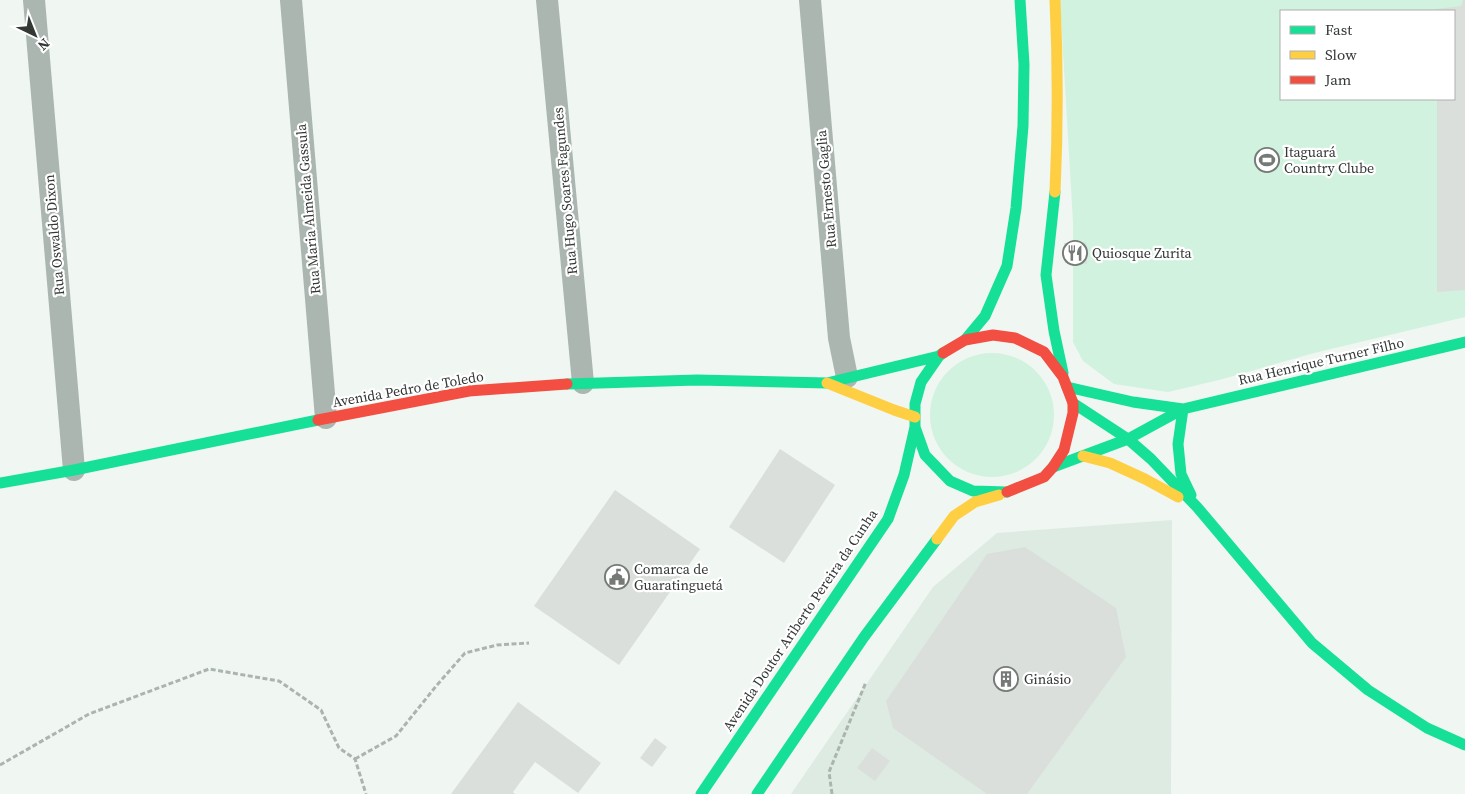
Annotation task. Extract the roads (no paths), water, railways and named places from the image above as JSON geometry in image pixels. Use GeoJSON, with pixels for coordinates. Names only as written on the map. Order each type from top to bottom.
{"type":"FeatureCollection","features":[{"type":"Feature","properties":{"kind":"main road"},"geometry":{"type":"LineString","coordinates":[[1009,492],[974,491],[950,481],[925,456],[915,422],[915,404],[921,382],[940,356],[965,340],[985,316],[1007,266],[1016,208],[1023,126],[1024,64],[1020,0]]}},
{"type":"Feature","properties":{"kind":"main road"},"geometry":{"type":"LineString","coordinates":[[756,794],[864,637],[954,516],[974,502],[1009,492],[1044,477],[1064,450],[1073,413],[1073,403],[1065,382],[1054,331],[1046,275],[1055,192],[1058,126],[1055,0]]}},
{"type":"Feature","properties":{"kind":"main road"},"geometry":{"type":"LineString","coordinates":[[965,340],[993,335],[1015,338],[1044,352],[1065,382]]}},
{"type":"Feature","properties":{"kind":"main road","name":"Rua Henrique Turner Filho"},"geometry":{"type":"LineString","coordinates":[[1053,466],[1128,439],[1183,409],[1465,342]]}},
{"type":"Feature","properties":{"kind":"main road","name":"Avenida Pedro de Toledo"},"geometry":{"type":"LineString","coordinates":[[0,483],[469,391],[583,383],[697,380],[837,380],[940,356]]}},
{"type":"Feature","properties":{"kind":"main road","name":"Avenida Pedro de Toledo"},"geometry":{"type":"LineString","coordinates":[[837,380],[915,422]]}},
{"type":"Feature","properties":{"kind":"main road","name":"Rua Henrique Turner Filho"},"geometry":{"type":"LineString","coordinates":[[1065,382],[1132,402],[1183,409]]}},
{"type":"Feature","properties":{"kind":"main road"},"geometry":{"type":"LineString","coordinates":[[1073,403],[1128,439],[1152,459],[1197,507],[1312,643],[1368,690],[1427,728],[1465,744]]}},
{"type":"Feature","properties":{"kind":"main road"},"geometry":{"type":"LineString","coordinates":[[1183,409],[1178,444],[1181,474],[1197,507]]}},
{"type":"Feature","properties":{"kind":"main road","name":"Avenida Doutor Ariberto Pereira da Cunha"},"geometry":{"type":"LineString","coordinates":[[701,794],[888,519],[904,474],[915,422]]}},
{"type":"Feature","properties":{"kind":"main road"},"geometry":{"type":"LineString","coordinates":[[1083,456],[1110,463],[1145,479],[1197,507]]}},
{"type":"Feature","properties":{"kind":"street","name":"Rua Oswaldo Dixon"},"geometry":{"type":"LineString","coordinates":[[34,0],[74,470]]}},
{"type":"Feature","properties":{"kind":"street","name":"Rua Maria Almeida Gassula"},"geometry":{"type":"LineString","coordinates":[[291,0],[326,418]]}},
{"type":"Feature","properties":{"kind":"street","name":"Rua Hugo Soares Fagundes"},"geometry":{"type":"LineString","coordinates":[[547,0],[583,383]]}},
{"type":"Feature","properties":{"kind":"street","name":"Rua Ernesto Gaglia"},"geometry":{"type":"LineString","coordinates":[[810,0],[839,338],[837,380]]}},
{"type":"Feature","properties":{"kind":"place","name":"Itaguará Country Clube"},"geometry":{"type":"Point","coordinates":[1267,160]}},
{"type":"Feature","properties":{"kind":"place","name":"Quiosque Zurita"},"geometry":{"type":"Point","coordinates":[1075,253]}},
{"type":"Feature","properties":{"kind":"place","name":"Comarca de Guaratinguetá"},"geometry":{"type":"Point","coordinates":[617,577]}},
{"type":"Feature","properties":{"kind":"place","name":"Ginásio"},"geometry":{"type":"Point","coordinates":[1006,679]}}]}
